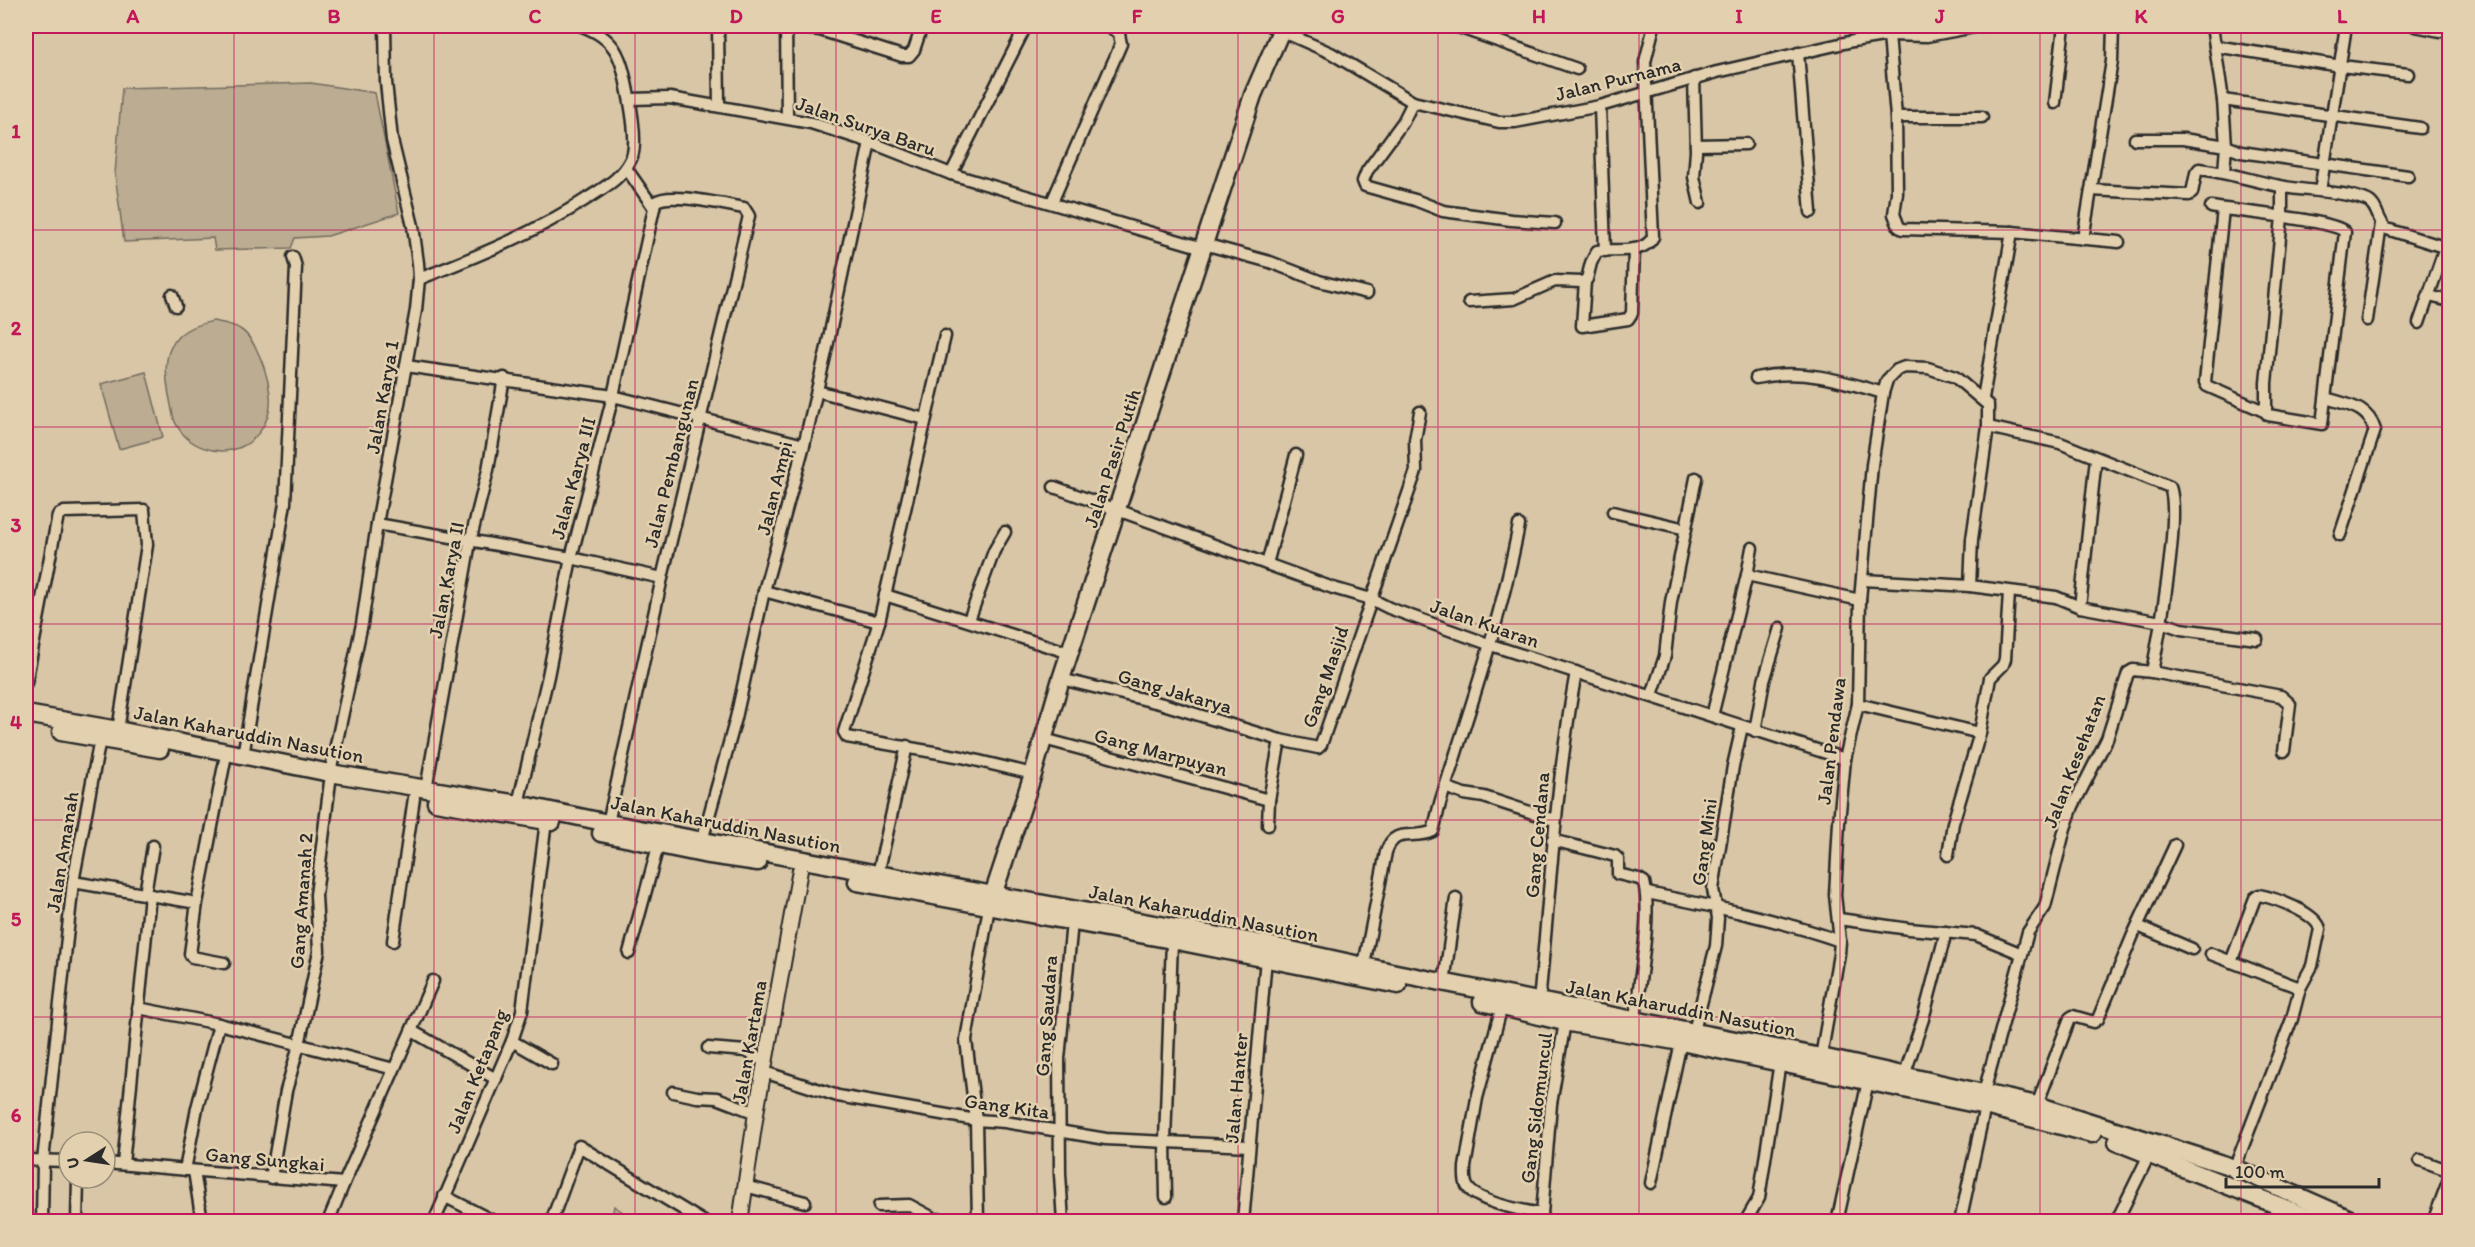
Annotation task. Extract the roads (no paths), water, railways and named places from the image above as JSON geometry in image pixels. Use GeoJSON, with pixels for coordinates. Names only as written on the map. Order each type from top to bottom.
{"type":"FeatureCollection","features":[{"type":"Feature","properties":{"kind":"highway","name":"Jalan Pasir Putih"},"geometry":{"type":"LineString","coordinates":[[991,901],[1203,246],[1278,27]]}},
{"type":"Feature","properties":{"kind":"highway","name":"Jalan Kaharuddin Nasution"},"geometry":{"type":"LineString","coordinates":[[26,714],[243,756],[330,778]]}},
{"type":"Feature","properties":{"kind":"highway","name":"Jalan Kaharuddin Nasution"},"geometry":{"type":"LineString","coordinates":[[26,725],[455,800],[658,846],[1259,943],[1539,1002],[1566,1014],[1687,1037],[1821,1057],[1904,1076],[1984,1099],[2150,1153],[2320,1221]]}},
{"type":"Feature","properties":{"kind":"highway","name":"Jalan Kaharuddin Nasution"},"geometry":{"type":"LineString","coordinates":[[455,800],[518,804],[608,824],[878,874],[1072,922],[1266,958],[1502,1006],[1635,1019],[1687,1037],[1780,1062],[1868,1081],[2037,1105],[2235,1168],[2357,1221]]}},
{"type":"Feature","properties":{"kind":"main road","name":"Jalan Kartama"},"geometry":{"type":"LineString","coordinates":[[740,1221],[756,1113],[800,870]]}},
{"type":"Feature","properties":{"kind":"street","name":"Jalan Karya 1"},"geometry":{"type":"LineString","coordinates":[[330,778],[362,624],[419,279],[413,226],[392,140],[386,82],[385,26]]}},
{"type":"Feature","properties":{"kind":"street"},"geometry":{"type":"LineString","coordinates":[[419,279],[502,246],[558,217],[618,178],[626,168],[634,150],[630,99],[624,69],[607,38],[582,26]]}},
{"type":"Feature","properties":{"kind":"street"},"geometry":{"type":"LineString","coordinates":[[718,26],[719,106]]}},
{"type":"Feature","properties":{"kind":"street"},"geometry":{"type":"LineString","coordinates":[[787,117],[786,26],[820,28],[902,56],[909,56],[914,50],[922,26]]}},
{"type":"Feature","properties":{"kind":"street"},"geometry":{"type":"LineString","coordinates":[[951,174],[1026,26]]}},
{"type":"Feature","properties":{"kind":"street"},"geometry":{"type":"LineString","coordinates":[[1052,202],[1121,44],[1116,30],[1109,26]]}},
{"type":"Feature","properties":{"kind":"street"},"geometry":{"type":"LineString","coordinates":[[1455,26],[1473,29],[1577,69]]}},
{"type":"Feature","properties":{"kind":"street"},"geometry":{"type":"LineString","coordinates":[[1635,249],[1632,313],[1628,319],[1582,326],[1585,281],[1597,251],[1635,249],[1647,245],[1653,237],[1645,62],[1654,26]]}},
{"type":"Feature","properties":{"kind":"street","name":"Jalan Purnama"},"geometry":{"type":"LineString","coordinates":[[1278,27],[1331,53],[1413,102],[1499,122],[1515,122],[1600,106],[1694,78],[1798,53],[1889,35],[1927,36],[1980,26]]}},
{"type":"Feature","properties":{"kind":"street"},"geometry":{"type":"LineString","coordinates":[[2055,103],[2064,26]]}},
{"type":"Feature","properties":{"kind":"street"},"geometry":{"type":"LineString","coordinates":[[2083,239],[2112,61],[2113,26]]}},
{"type":"Feature","properties":{"kind":"street"},"geometry":{"type":"LineString","coordinates":[[2212,26],[2223,100],[2226,146],[2224,172]]}},
{"type":"Feature","properties":{"kind":"street"},"geometry":{"type":"LineString","coordinates":[[2320,191],[2346,26]]}},
{"type":"Feature","properties":{"kind":"street"},"geometry":{"type":"LineString","coordinates":[[2415,26],[2440,31],[2450,28]]}},
{"type":"Feature","properties":{"kind":"street"},"geometry":{"type":"LineString","coordinates":[[1889,35],[1896,117],[1897,193],[1894,214],[1899,227],[1903,229],[2012,232],[2119,242]]}},
{"type":"Feature","properties":{"kind":"street"},"geometry":{"type":"LineString","coordinates":[[2215,46],[2408,74]]}},
{"type":"Feature","properties":{"kind":"street"},"geometry":{"type":"LineString","coordinates":[[1798,53],[1811,212]]}},
{"type":"Feature","properties":{"kind":"street"},"geometry":{"type":"LineString","coordinates":[[1694,78],[1696,145],[1694,177],[1700,203]]}},
{"type":"Feature","properties":{"kind":"street","name":"Jalan Surya Baru"},"geometry":{"type":"LineString","coordinates":[[630,99],[670,98],[787,117],[870,142],[951,174],[1203,246],[1270,262],[1337,287],[1367,293]]}},
{"type":"Feature","properties":{"kind":"street"},"geometry":{"type":"LineString","coordinates":[[2223,100],[2420,128]]}},
{"type":"Feature","properties":{"kind":"street"},"geometry":{"type":"LineString","coordinates":[[1413,102],[1403,122],[1367,171],[1363,181],[1365,186],[1443,211],[1555,223]]}},
{"type":"Feature","properties":{"kind":"street"},"geometry":{"type":"LineString","coordinates":[[1600,106],[1605,251]]}},
{"type":"Feature","properties":{"kind":"street"},"geometry":{"type":"LineString","coordinates":[[1896,117],[1982,117]]}},
{"type":"Feature","properties":{"kind":"street"},"geometry":{"type":"LineString","coordinates":[[2135,139],[2183,139],[2226,146],[2241,152],[2408,176]]}},
{"type":"Feature","properties":{"kind":"street","name":"Jalan Ampi"},"geometry":{"type":"LineString","coordinates":[[702,841],[736,718],[764,591],[817,391],[870,142]]}},
{"type":"Feature","properties":{"kind":"street"},"geometry":{"type":"LineString","coordinates":[[1696,145],[1746,144]]}},
{"type":"Feature","properties":{"kind":"street"},"geometry":{"type":"LineString","coordinates":[[626,168],[654,208]]}},
{"type":"Feature","properties":{"kind":"street"},"geometry":{"type":"LineString","coordinates":[[2091,190],[2189,195],[2192,193],[2199,169],[2224,172],[2282,187],[2367,200],[2374,207],[2381,224],[2387,229],[2447,248],[2419,323]]}},
{"type":"Feature","properties":{"kind":"street"},"geometry":{"type":"LineString","coordinates":[[2266,412],[2266,383],[2283,217],[2282,187]]}},
{"type":"Feature","properties":{"kind":"street","name":"Jalan Pembangunan"},"geometry":{"type":"LineString","coordinates":[[608,824],[662,578],[747,228],[748,213],[744,208],[681,198],[662,198],[655,202],[654,208]]}},
{"type":"Feature","properties":{"kind":"street","name":"Jalan Karya III"},"geometry":{"type":"LineString","coordinates":[[518,804],[548,676],[571,558],[613,396],[654,208]]}},
{"type":"Feature","properties":{"kind":"street"},"geometry":{"type":"LineString","coordinates":[[2217,208],[2283,217],[2335,226],[2341,228],[2345,234],[2322,424],[2268,415],[2266,412],[2208,386],[2205,382],[2217,208]]}},
{"type":"Feature","properties":{"kind":"street"},"geometry":{"type":"LineString","coordinates":[[2367,320],[2381,224]]}},
{"type":"Feature","properties":{"kind":"street"},"geometry":{"type":"LineString","coordinates":[[1983,398],[2012,232]]}},
{"type":"Feature","properties":{"kind":"street"},"geometry":{"type":"LineString","coordinates":[[243,756],[285,503],[296,267],[293,257]]}},
{"type":"Feature","properties":{"kind":"street"},"geometry":{"type":"LineString","coordinates":[[1468,302],[1514,299],[1555,281],[1585,281]]}},
{"type":"Feature","properties":{"kind":"street"},"geometry":{"type":"LineString","coordinates":[[2429,296],[2450,301]]}},
{"type":"Feature","properties":{"kind":"street"},"geometry":{"type":"LineString","coordinates":[[945,336],[879,622],[845,734],[847,737],[907,746],[1033,774]]}},
{"type":"Feature","properties":{"kind":"street"},"geometry":{"type":"LineString","coordinates":[[406,366],[504,378],[613,396],[804,445]]}},
{"type":"Feature","properties":{"kind":"street"},"geometry":{"type":"LineString","coordinates":[[1756,378],[1783,373],[1807,374],[1883,393],[1887,380],[1897,370],[1915,367],[1941,371],[1955,377],[1983,398],[1989,407],[1988,427],[1972,539],[1970,586]]}},
{"type":"Feature","properties":{"kind":"street","name":"Jalan Karya II"},"geometry":{"type":"LineString","coordinates":[[393,941],[470,542],[488,470],[504,378]]}},
{"type":"Feature","properties":{"kind":"street"},"geometry":{"type":"LineString","coordinates":[[817,391],[925,419]]}},
{"type":"Feature","properties":{"kind":"street","name":"Jalan Pendawa"},"geometry":{"type":"LineString","coordinates":[[1821,1057],[1840,941],[1835,895],[1839,822],[1845,759],[1858,704],[1860,600],[1872,465],[1883,393]]}},
{"type":"Feature","properties":{"kind":"street"},"geometry":{"type":"LineString","coordinates":[[2326,398],[2362,409],[2374,430],[2340,535]]}},
{"type":"Feature","properties":{"kind":"street"},"geometry":{"type":"LineString","coordinates":[[1371,599],[1416,471],[1415,440],[1420,412]]}},
{"type":"Feature","properties":{"kind":"street"},"geometry":{"type":"LineString","coordinates":[[1988,427],[2041,437],[2161,482],[2172,490],[2172,530],[2161,622],[2152,672]]}},
{"type":"Feature","properties":{"kind":"street"},"geometry":{"type":"LineString","coordinates":[[1267,564],[1296,455]]}},
{"type":"Feature","properties":{"kind":"street"},"geometry":{"type":"LineString","coordinates":[[2080,607],[2096,458]]}},
{"type":"Feature","properties":{"kind":"street"},"geometry":{"type":"LineString","coordinates":[[1652,695],[1665,656],[1671,602],[1696,477]]}},
{"type":"Feature","properties":{"kind":"street","name":"Jalan Kuaran"},"geometry":{"type":"LineString","coordinates":[[1054,487],[1371,599],[1389,609],[1491,645],[1845,759]]}},
{"type":"Feature","properties":{"kind":"street"},"geometry":{"type":"LineString","coordinates":[[26,683],[58,515],[64,512],[144,510],[147,546],[118,730]]}},
{"type":"Feature","properties":{"kind":"street"},"geometry":{"type":"LineString","coordinates":[[1613,512],[1686,529]]}},
{"type":"Feature","properties":{"kind":"street"},"geometry":{"type":"LineString","coordinates":[[377,524],[571,558],[662,578]]}},
{"type":"Feature","properties":{"kind":"street"},"geometry":{"type":"LineString","coordinates":[[1364,965],[1386,852],[1391,839],[1396,836],[1417,835],[1433,831],[1491,645],[1519,525]]}},
{"type":"Feature","properties":{"kind":"street"},"geometry":{"type":"LineString","coordinates":[[969,620],[994,551],[1005,531]]}},
{"type":"Feature","properties":{"kind":"street"},"geometry":{"type":"LineString","coordinates":[[1712,716],[1752,548]]}},
{"type":"Feature","properties":{"kind":"street"},"geometry":{"type":"LineString","coordinates":[[1747,575],[1860,600]]}},
{"type":"Feature","properties":{"kind":"street"},"geometry":{"type":"LineString","coordinates":[[1863,580],[1970,586],[2056,597],[2080,607],[2161,622],[2193,631],[2257,639]]}},
{"type":"Feature","properties":{"kind":"street"},"geometry":{"type":"LineString","coordinates":[[764,591],[879,622]]}},
{"type":"Feature","properties":{"kind":"street"},"geometry":{"type":"LineString","coordinates":[[1948,855],[1953,823],[1980,733],[1990,678],[2006,659],[2009,592]]}},
{"type":"Feature","properties":{"kind":"street"},"geometry":{"type":"LineString","coordinates":[[885,595],[1070,653]]}},
{"type":"Feature","properties":{"kind":"street","name":"Gang Masjid"},"geometry":{"type":"LineString","coordinates":[[1268,825],[1269,800],[1280,740],[1314,748],[1321,745],[1371,599]]}},
{"type":"Feature","properties":{"kind":"street"},"geometry":{"type":"LineString","coordinates":[[1755,730],[1764,681],[1780,628]]}},
{"type":"Feature","properties":{"kind":"street","name":"Jalan Kesehatan"},"geometry":{"type":"LineString","coordinates":[[1960,1221],[1984,1099],[2028,932],[2045,907],[2065,828],[2073,806],[2107,739],[2125,676],[2133,670],[2152,672],[2284,697],[2290,704],[2284,751]]}},
{"type":"Feature","properties":{"kind":"street","name":"Gang Cendana"},"geometry":{"type":"LineString","coordinates":[[1539,1002],[1551,882],[1554,820],[1576,672]]}},
{"type":"Feature","properties":{"kind":"street","name":"Gang Jakarya"},"geometry":{"type":"LineString","coordinates":[[1061,679],[1163,704],[1280,740]]}},
{"type":"Feature","properties":{"kind":"street"},"geometry":{"type":"LineString","coordinates":[[1858,704],[1980,733]]}},
{"type":"Feature","properties":{"kind":"street","name":"Gang Mini"},"geometry":{"type":"LineString","coordinates":[[1651,1184],[1687,1037],[1716,946],[1717,906],[1713,889],[1733,766],[1742,727]]}},
{"type":"Feature","properties":{"kind":"street","name":"Jalan Amanah"},"geometry":{"type":"LineString","coordinates":[[42,1221],[44,1161],[73,882],[100,739]]}},
{"type":"Feature","properties":{"kind":"street","name":"Gang Marpuyan"},"geometry":{"type":"LineString","coordinates":[[1044,739],[1269,800]]}},
{"type":"Feature","properties":{"kind":"street"},"geometry":{"type":"LineString","coordinates":[[878,874],[907,746]]}},
{"type":"Feature","properties":{"kind":"street"},"geometry":{"type":"LineString","coordinates":[[224,963],[190,955],[194,903],[225,760]]}},
{"type":"Feature","properties":{"kind":"street","name":"Gang Amanah 2"},"geometry":{"type":"LineString","coordinates":[[271,1178],[286,1091],[299,1045],[319,951],[316,895],[330,778]]}},
{"type":"Feature","properties":{"kind":"street"},"geometry":{"type":"LineString","coordinates":[[1445,787],[1554,820]]}},
{"type":"Feature","properties":{"kind":"street","name":"Jalan Ketapang"},"geometry":{"type":"LineString","coordinates":[[434,1221],[513,1041],[525,994],[546,821]]}},
{"type":"Feature","properties":{"kind":"street"},"geometry":{"type":"LineString","coordinates":[[1552,840],[1615,856],[1618,859],[1618,874],[1642,880],[1647,893],[1635,1019]]}},
{"type":"Feature","properties":{"kind":"street"},"geometry":{"type":"LineString","coordinates":[[2037,1105],[2070,1018],[2073,1016],[2094,1022],[2098,1019],[2175,845]]}},
{"type":"Feature","properties":{"kind":"street"},"geometry":{"type":"LineString","coordinates":[[123,1164],[153,846]]}},
{"type":"Feature","properties":{"kind":"street"},"geometry":{"type":"LineString","coordinates":[[629,953],[658,846]]}},
{"type":"Feature","properties":{"kind":"street"},"geometry":{"type":"LineString","coordinates":[[73,882],[194,903]]}},
{"type":"Feature","properties":{"kind":"street"},"geometry":{"type":"LineString","coordinates":[[1647,893],[1717,906],[1785,923],[1840,941]]}},
{"type":"Feature","properties":{"kind":"street"},"geometry":{"type":"LineString","coordinates":[[2228,1186],[2292,1019],[2300,988],[2312,966],[2320,929],[2319,924],[2312,917],[2263,896],[2255,898],[2231,962]]}},
{"type":"Feature","properties":{"kind":"street"},"geometry":{"type":"LineString","coordinates":[[1444,983],[1456,898]]}},
{"type":"Feature","properties":{"kind":"street"},"geometry":{"type":"LineString","coordinates":[[978,1221],[976,1120],[966,1040],[991,901]]}},
{"type":"Feature","properties":{"kind":"street"},"geometry":{"type":"LineString","coordinates":[[1839,919],[1909,929],[1976,935],[2022,954]]}},
{"type":"Feature","properties":{"kind":"street","name":"Gang Saudara"},"geometry":{"type":"LineString","coordinates":[[1063,1221],[1059,1132],[1059,1059],[1072,922]]}},
{"type":"Feature","properties":{"kind":"street"},"geometry":{"type":"LineString","coordinates":[[2138,926],[2192,949]]}},
{"type":"Feature","properties":{"kind":"street"},"geometry":{"type":"LineString","coordinates":[[1904,1076],[1923,1019],[1946,932]]}},
{"type":"Feature","properties":{"kind":"street"},"geometry":{"type":"LineString","coordinates":[[1166,1197],[1165,1141],[1172,940]]}},
{"type":"Feature","properties":{"kind":"street"},"geometry":{"type":"LineString","coordinates":[[2211,954],[2300,988]]}},
{"type":"Feature","properties":{"kind":"street","name":"Jalan Hanter"},"geometry":{"type":"LineString","coordinates":[[1243,1221],[1266,958]]}},
{"type":"Feature","properties":{"kind":"street","name":"Gang Sungkai"},"geometry":{"type":"LineString","coordinates":[[117,1164],[344,1183],[433,981]]}},
{"type":"Feature","properties":{"kind":"street"},"geometry":{"type":"LineString","coordinates":[[1502,1006],[1477,1098],[1465,1178],[1474,1194],[1544,1218]]}},
{"type":"Feature","properties":{"kind":"street"},"geometry":{"type":"LineString","coordinates":[[138,1008],[219,1024],[394,1070]]}},
{"type":"Feature","properties":{"kind":"street","name":"Gang Sidomuncul"},"geometry":{"type":"LineString","coordinates":[[1544,1218],[1551,1104],[1566,1014]]}},
{"type":"Feature","properties":{"kind":"street"},"geometry":{"type":"LineString","coordinates":[[202,1221],[189,1171],[197,1108],[219,1024]]}},
{"type":"Feature","properties":{"kind":"street"},"geometry":{"type":"LineString","coordinates":[[412,1031],[496,1079]]}},
{"type":"Feature","properties":{"kind":"street"},"geometry":{"type":"LineString","coordinates":[[513,1041],[552,1064]]}},
{"type":"Feature","properties":{"kind":"street","name":"Gang Kita"},"geometry":{"type":"LineString","coordinates":[[708,1048],[746,1051],[765,1067],[838,1096],[976,1120],[1005,1122],[1127,1141],[1248,1146]]}},
{"type":"Feature","properties":{"kind":"street"},"geometry":{"type":"LineString","coordinates":[[1745,1221],[1759,1198],[1780,1062]]}},
{"type":"Feature","properties":{"kind":"street"},"geometry":{"type":"LineString","coordinates":[[1837,1221],[1868,1081]]}},
{"type":"Feature","properties":{"kind":"street"},"geometry":{"type":"LineString","coordinates":[[673,1092],[717,1098],[756,1113]]}},
{"type":"Feature","properties":{"kind":"street"},"geometry":{"type":"LineString","coordinates":[[551,1221],[579,1146],[705,1221]]}},
{"type":"Feature","properties":{"kind":"street"},"geometry":{"type":"LineString","coordinates":[[2116,1221],[2150,1153]]}},
{"type":"Feature","properties":{"kind":"street"},"geometry":{"type":"LineString","coordinates":[[26,1160],[57,1161]]}},
{"type":"Feature","properties":{"kind":"street"},"geometry":{"type":"LineString","coordinates":[[2420,1160],[2450,1174],[2433,1221]]}},
{"type":"Feature","properties":{"kind":"street"},"geometry":{"type":"LineString","coordinates":[[328,1221],[344,1183]]}},
{"type":"Feature","properties":{"kind":"street"},"geometry":{"type":"LineString","coordinates":[[745,1186],[805,1202]]}},
{"type":"Feature","properties":{"kind":"street"},"geometry":{"type":"LineString","coordinates":[[77,1221],[78,1190]]}},
{"type":"Feature","properties":{"kind":"street"},"geometry":{"type":"LineString","coordinates":[[444,1196],[495,1221]]}},
{"type":"Feature","properties":{"kind":"street"},"geometry":{"type":"LineString","coordinates":[[879,1206],[909,1205],[935,1219],[968,1221]]}}]}
